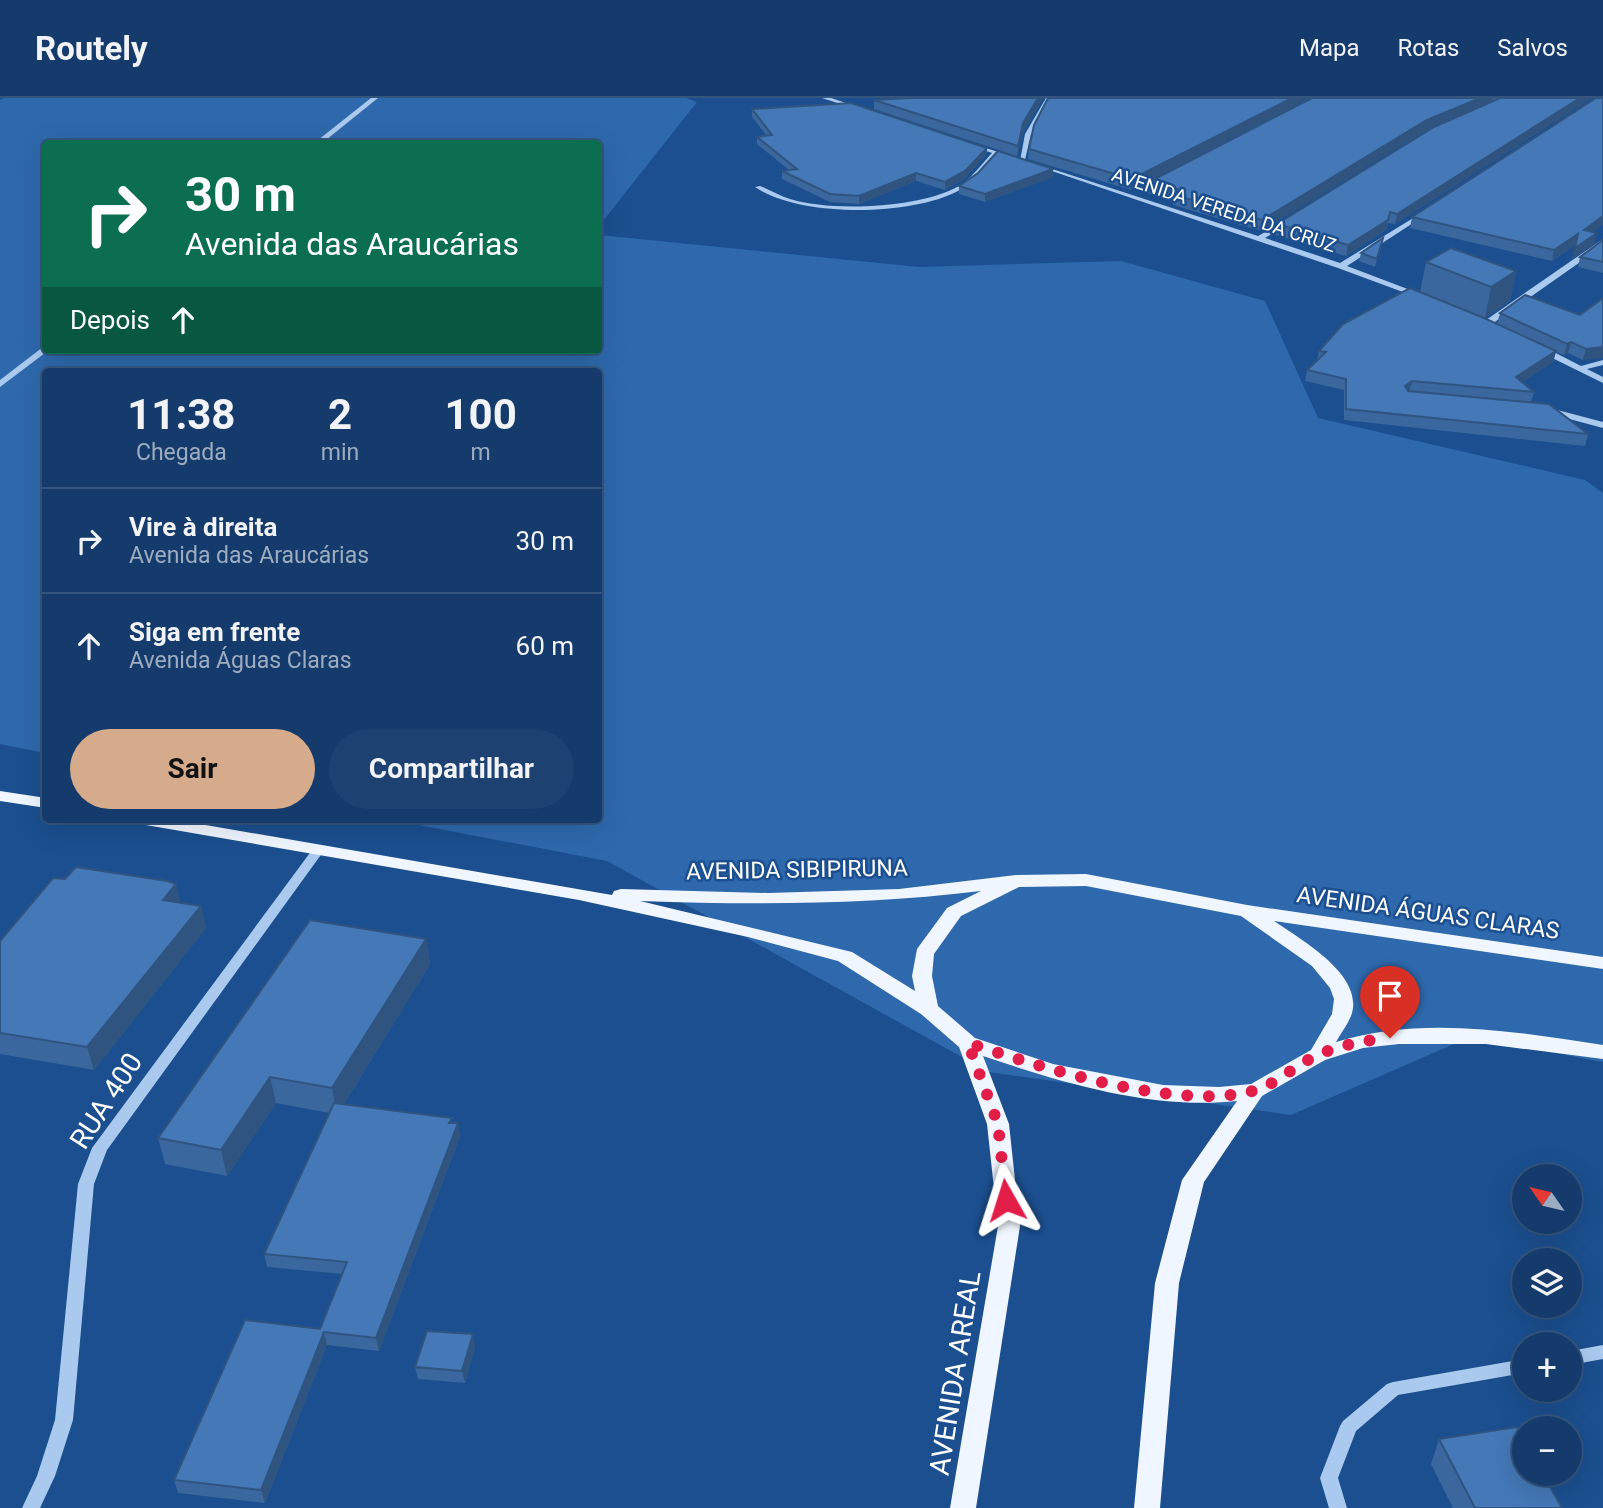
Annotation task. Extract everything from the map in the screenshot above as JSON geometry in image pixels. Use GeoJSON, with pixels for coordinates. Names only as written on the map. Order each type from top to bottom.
{"type":"FeatureCollection","features":[{"type":"Feature","properties":{"kind":"main road"},"geometry":{"type":"LineString","coordinates":[[0,796],[42,802]]}},
{"type":"Feature","properties":{"kind":"main road","name":"AVENIDA SIBIPIRUNA"},"geometry":{"type":"LineString","coordinates":[[164,823],[579,894],[748,930],[845,956],[928,1009],[968,1043]]}},
{"type":"Feature","properties":{"kind":"main road","name":"AVENIDA SIBIPIRUNA"},"geometry":{"type":"LineString","coordinates":[[579,894],[781,899],[899,895],[1016,881],[1086,880],[1247,911]]}},
{"type":"Feature","properties":{"kind":"main road"},"geometry":{"type":"LineString","coordinates":[[928,1009],[922,976],[924,953],[954,912],[1016,881]]}},
{"type":"Feature","properties":{"kind":"main road"},"geometry":{"type":"LineString","coordinates":[[1247,911],[1318,961],[1339,986],[1344,999],[1342,1014],[1318,1055]]}},
{"type":"Feature","properties":{"kind":"main road","name":"AVENIDA ÁGUAS CLARAS"},"geometry":{"type":"LineString","coordinates":[[1247,911],[1603,963]]}},
{"type":"Feature","properties":{"kind":"main road"},"geometry":{"type":"LineString","coordinates":[[968,1043],[1051,1071],[1163,1093],[1219,1095],[1255,1091],[1318,1055],[1368,1040],[1426,1034],[1505,1037],[1603,1052]]}},
{"type":"Feature","properties":{"kind":"main road","name":"AVENIDA AREAL"},"geometry":{"type":"LineString","coordinates":[[963,1508],[1009,1226],[998,1124],[968,1043]]}},
{"type":"Feature","properties":{"kind":"main road"},"geometry":{"type":"LineString","coordinates":[[1147,1508],[1167,1283],[1189,1193],[1193,1181],[1255,1091]]}},
{"type":"Feature","properties":{"kind":"street"},"geometry":{"type":"LineString","coordinates":[[321,140],[375,98]]}},
{"type":"Feature","properties":{"kind":"street"},"geometry":{"type":"LineString","coordinates":[[825,98],[864,110]]}},
{"type":"Feature","properties":{"kind":"street"},"geometry":{"type":"LineString","coordinates":[[1022,160],[1028,134],[1049,98]]}},
{"type":"Feature","properties":{"kind":"street","name":"AVENIDA VEREDA DA CRUZ"},"geometry":{"type":"LineString","coordinates":[[957,140],[1342,265],[1431,300]]}},
{"type":"Feature","properties":{"kind":"street"},"geometry":{"type":"LineString","coordinates":[[758,187],[791,202],[836,207],[937,199],[959,189],[997,152]]}},
{"type":"Feature","properties":{"kind":"street"},"geometry":{"type":"LineString","coordinates":[[1130,196],[1142,190]]}},
{"type":"Feature","properties":{"kind":"street"},"geometry":{"type":"LineString","coordinates":[[1342,265],[1430,209]]}},
{"type":"Feature","properties":{"kind":"street"},"geometry":{"type":"LineString","coordinates":[[1260,239],[1302,213]]}},
{"type":"Feature","properties":{"kind":"street"},"geometry":{"type":"LineString","coordinates":[[1486,324],[1603,243]]}},
{"type":"Feature","properties":{"kind":"street"},"geometry":{"type":"LineString","coordinates":[[1475,319],[1498,329]]}},
{"type":"Feature","properties":{"kind":"street"},"geometry":{"type":"LineString","coordinates":[[1534,346],[1603,380]]}},
{"type":"Feature","properties":{"kind":"street"},"geometry":{"type":"LineString","coordinates":[[0,384],[42,352]]}},
{"type":"Feature","properties":{"kind":"street"},"geometry":{"type":"LineString","coordinates":[[1581,368],[1603,362]]}},
{"type":"Feature","properties":{"kind":"street"},"geometry":{"type":"LineString","coordinates":[[1533,409],[1571,414],[1603,425]]}},
{"type":"Feature","properties":{"kind":"street","name":"RUA 400"},"geometry":{"type":"LineString","coordinates":[[31,1508],[46,1476],[64,1420],[86,1184],[100,1148],[319,849]]}},
{"type":"Feature","properties":{"kind":"street"},"geometry":{"type":"LineString","coordinates":[[1582,1356],[1603,1352]]}},
{"type":"Feature","properties":{"kind":"street"},"geometry":{"type":"LineString","coordinates":[[1338,1508],[1329,1478],[1349,1426],[1393,1389],[1512,1368]]}},
{"type":"Feature","properties":{"kind":"shaded area"},"geometry":{"type":"Polygon","coordinates":[[[686,98],[697,102],[602,222],[602,140],[42,140],[42,354],[602,354],[602,235],[919,267],[1121,261],[1265,301],[1318,418],[1585,480],[1603,493],[1603,1062],[1470,1037],[1291,1115],[989,1072],[607,861],[409,823],[602,823],[602,368],[42,368],[42,752],[0,744],[0,100],[686,98]]]}},
{"type":"Feature","properties":{"kind":"building"},"geometry":{"type":"Polygon","coordinates":[[[1038,98],[1023,123],[1018,146],[874,100],[1038,98]]]}},
{"type":"Feature","properties":{"kind":"building"},"geometry":{"type":"Polygon","coordinates":[[[1048,98],[1292,98],[1132,179],[1029,149],[1034,125],[1048,98]]]}},
{"type":"Feature","properties":{"kind":"building"},"geometry":{"type":"Polygon","coordinates":[[[1312,98],[1480,98],[1427,120],[1262,220],[1174,195],[1182,190],[1147,183],[1312,98]]]}},
{"type":"Feature","properties":{"kind":"building"},"geometry":{"type":"Polygon","coordinates":[[[1500,98],[1580,98],[1397,214],[1390,212],[1388,220],[1348,245],[1277,224],[1434,127],[1500,98]]]}},
{"type":"Feature","properties":{"kind":"building"},"geometry":{"type":"Polygon","coordinates":[[[1596,98],[1603,98],[1603,216],[1584,230],[1597,233],[1575,248],[1578,234],[1554,250],[1412,217],[1596,98]]]}},
{"type":"Feature","properties":{"kind":"building"},"geometry":{"type":"Polygon","coordinates":[[[851,103],[987,148],[965,171],[945,182],[916,173],[859,196],[830,194],[782,171],[797,169],[757,137],[772,135],[752,109],[851,103]]]}},
{"type":"Feature","properties":{"kind":"building"},"geometry":{"type":"Polygon","coordinates":[[[998,151],[1053,169],[985,194],[959,186],[978,173],[998,151]]]}},
{"type":"Feature","properties":{"kind":"building"},"geometry":{"type":"Polygon","coordinates":[[[1383,238],[1377,259],[1361,253],[1383,238]]]}},
{"type":"Feature","properties":{"kind":"building"},"geometry":{"type":"Polygon","coordinates":[[[1603,240],[1603,262],[1580,257],[1603,240]]]}},
{"type":"Feature","properties":{"kind":"building"},"geometry":{"type":"Polygon","coordinates":[[[1451,248],[1516,271],[1491,287],[1426,262],[1451,248]]]}},
{"type":"Feature","properties":{"kind":"building"},"geometry":{"type":"Polygon","coordinates":[[[1410,288],[1556,351],[1516,377],[1534,392],[1412,381],[1405,386],[1408,391],[1549,404],[1588,434],[1346,409],[1346,379],[1307,370],[1326,352],[1319,351],[1343,324],[1410,288]]]}},
{"type":"Feature","properties":{"kind":"building"},"geometry":{"type":"Polygon","coordinates":[[[1525,295],[1580,315],[1603,298],[1603,347],[1586,349],[1571,342],[1567,344],[1500,313],[1525,295]]]}},
{"type":"Feature","properties":{"kind":"building"},"geometry":{"type":"Polygon","coordinates":[[[76,867],[167,881],[176,884],[163,900],[201,906],[87,1047],[0,1033],[0,941],[53,878],[65,879],[76,867]]]}},
{"type":"Feature","properties":{"kind":"building"},"geometry":{"type":"Polygon","coordinates":[[[310,920],[426,939],[332,1088],[270,1077],[221,1150],[158,1138],[310,920]]]}},
{"type":"Feature","properties":{"kind":"building"},"geometry":{"type":"Polygon","coordinates":[[[334,1103],[452,1118],[449,1123],[458,1123],[376,1338],[324,1332],[261,1490],[174,1480],[245,1320],[320,1329],[347,1262],[264,1254],[334,1103]]]}},
{"type":"Feature","properties":{"kind":"building"},"geometry":{"type":"Polygon","coordinates":[[[427,1331],[473,1334],[462,1371],[415,1367],[427,1331]]]}},
{"type":"Feature","properties":{"kind":"building"},"geometry":{"type":"Polygon","coordinates":[[[1512,1428],[1512,1486],[1550,1486],[1562,1508],[1475,1508],[1439,1439],[1512,1428]]]}},
{"type":"Feature","properties":{"kind":"route"},"geometry":{"type":"LineString","coordinates":[[1006,1200],[998,1124],[968,1043],[1051,1071],[1102,1082],[1163,1093],[1219,1095],[1255,1091],[1318,1055],[1368,1040],[1390,1038]]}}]}
